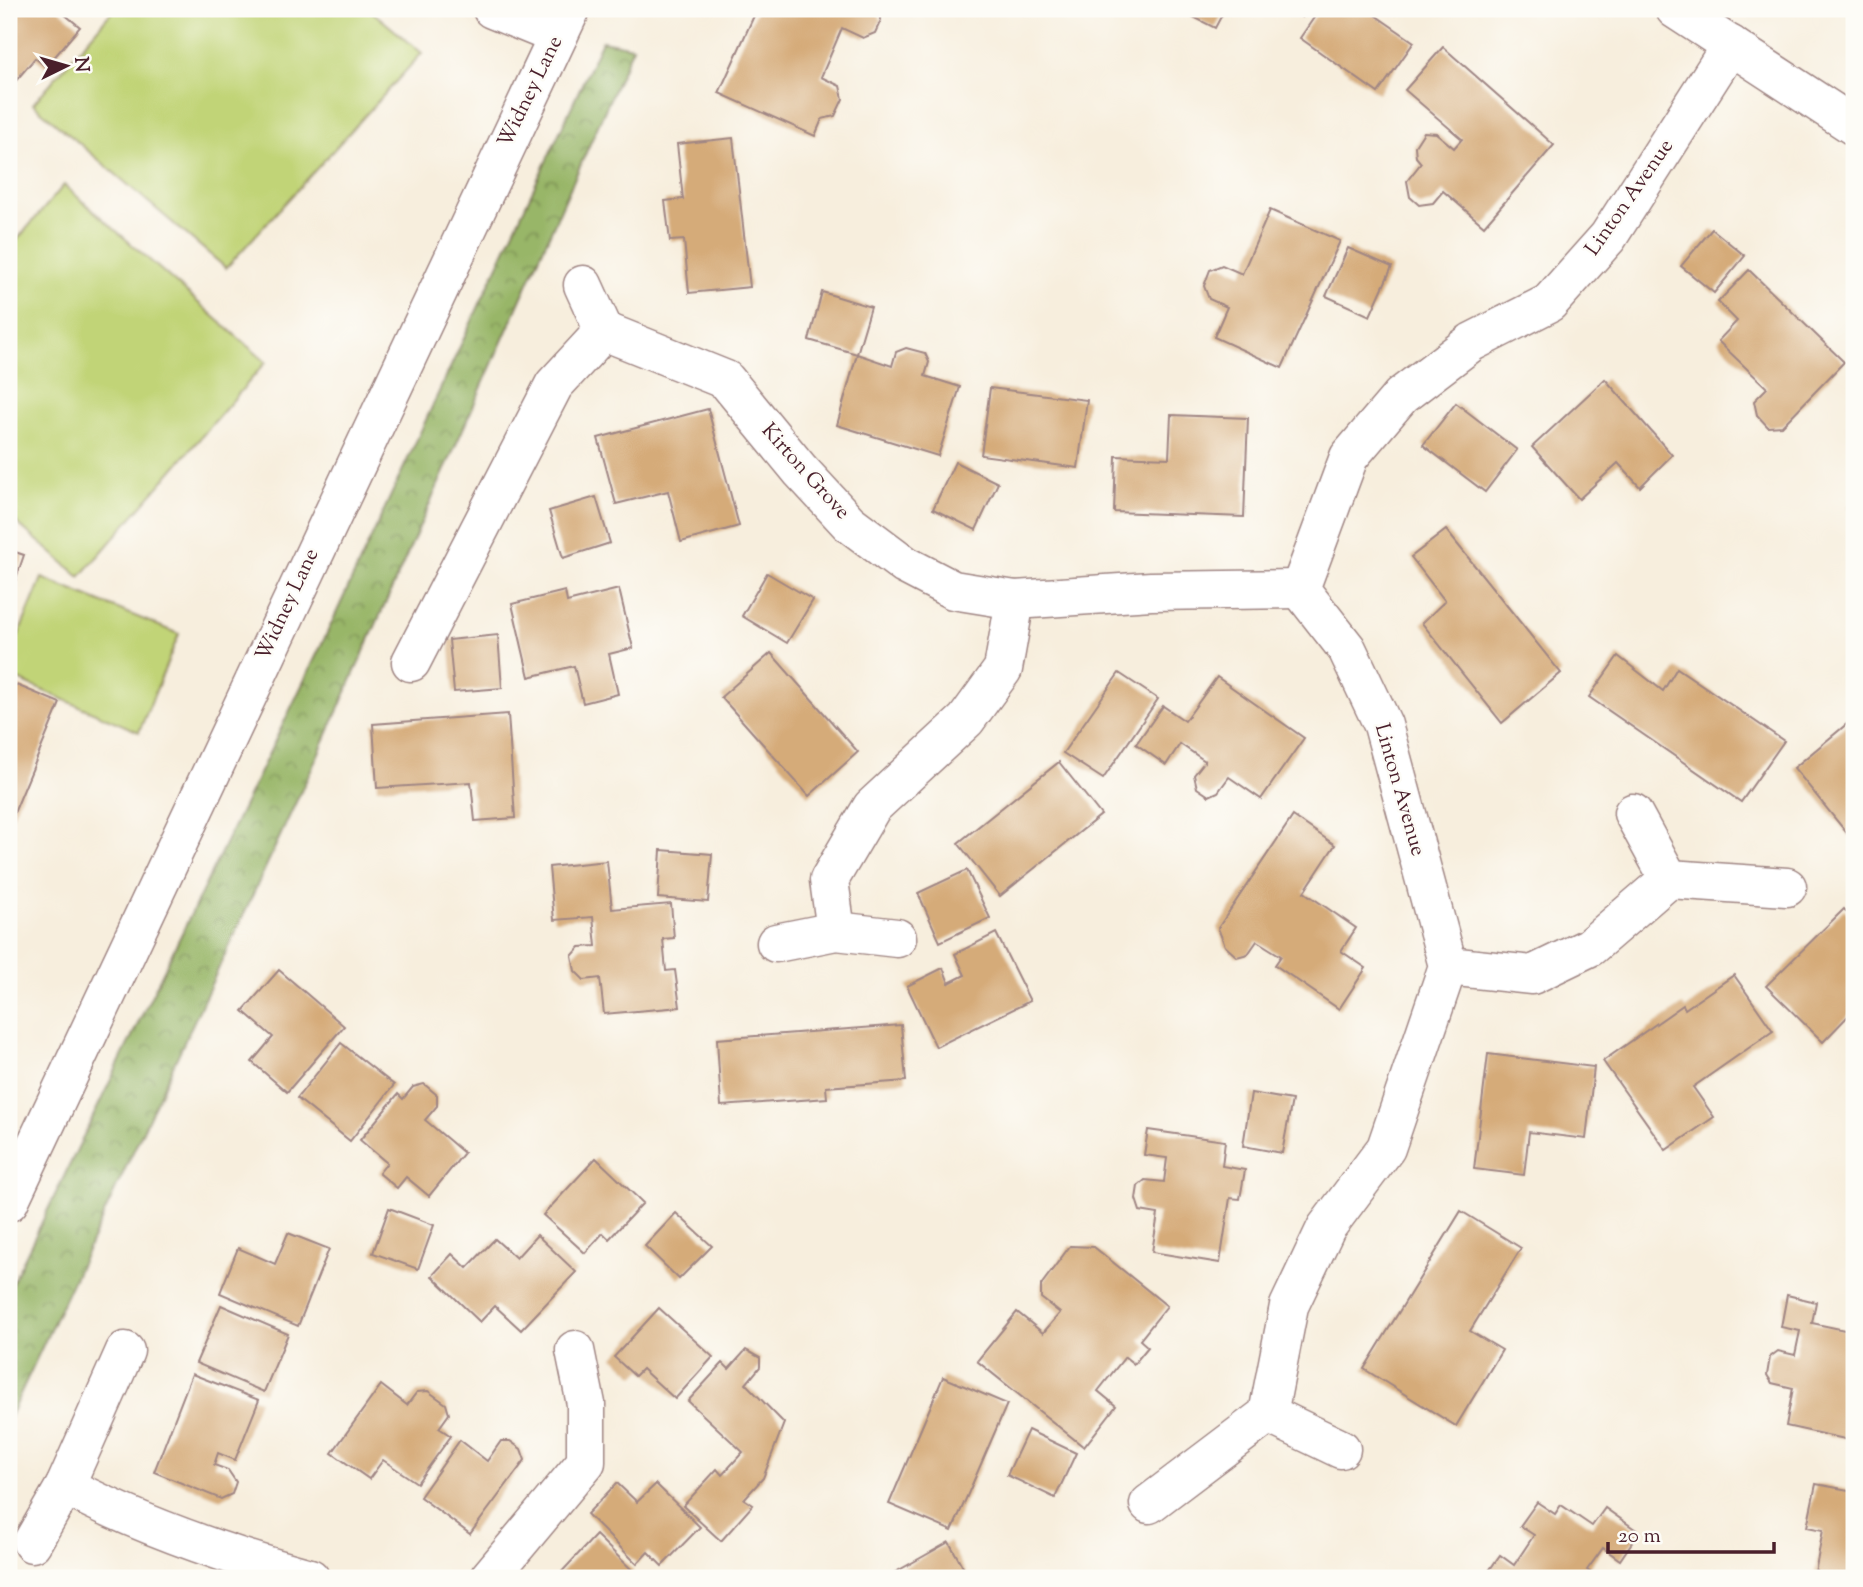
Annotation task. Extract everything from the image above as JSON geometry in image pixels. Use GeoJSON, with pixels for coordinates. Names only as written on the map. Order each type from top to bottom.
{"type":"FeatureCollection","features":[{"type":"Feature","properties":{"kind":"street"},"geometry":{"type":"LineString","coordinates":[[492,9],[564,22]]}},
{"type":"Feature","properties":{"kind":"street"},"geometry":{"type":"LineString","coordinates":[[1675,9],[1854,126]]}},
{"type":"Feature","properties":{"kind":"street","name":"Widney Lane"},"geometry":{"type":"LineString","coordinates":[[9,1202],[564,22]]}},
{"type":"Feature","properties":{"kind":"street","name":"Linton Avenue"},"geometry":{"type":"LineString","coordinates":[[1448,966],[1383,725],[1347,649],[1300,589],[1349,457],[1401,396],[1472,342],[1549,303],[1608,237],[1731,45]]}},
{"type":"Feature","properties":{"kind":"street"},"geometry":{"type":"LineString","coordinates":[[411,662],[554,385],[604,331],[583,285]]}},
{"type":"Feature","properties":{"kind":"street","name":"Kirton Grove"},"geometry":{"type":"LineString","coordinates":[[604,331],[726,380],[800,470],[849,523],[905,565],[953,590],[1015,600],[1151,591],[1300,589]]}},
{"type":"Feature","properties":{"kind":"street"},"geometry":{"type":"LineString","coordinates":[[836,930],[829,880],[872,807],[966,720],[1003,669],[1015,600]]}},
{"type":"Feature","properties":{"kind":"street"},"geometry":{"type":"LineString","coordinates":[[1633,813],[1669,878]]}},
{"type":"Feature","properties":{"kind":"street"},"geometry":{"type":"LineString","coordinates":[[1149,1504],[1268,1414],[1289,1306],[1326,1228],[1386,1148],[1448,966],[1532,975],[1590,947],[1669,878],[1787,887]]}},
{"type":"Feature","properties":{"kind":"street"},"geometry":{"type":"LineString","coordinates":[[776,943],[836,930],[897,938]]}},
{"type":"Feature","properties":{"kind":"street"},"geometry":{"type":"LineString","coordinates":[[489,1578],[586,1462],[586,1404],[575,1350]]}},
{"type":"Feature","properties":{"kind":"street"},"geometry":{"type":"LineString","coordinates":[[32,1543],[65,1486],[125,1351]]}},
{"type":"Feature","properties":{"kind":"street"},"geometry":{"type":"LineString","coordinates":[[1268,1414],[1341,1449]]}},
{"type":"Feature","properties":{"kind":"street"},"geometry":{"type":"LineString","coordinates":[[65,1486],[125,1517],[245,1560],[310,1578]]}},
{"type":"Feature","properties":{"kind":"green space"},"geometry":{"type":"Polygon","coordinates":[[[114,9],[369,9],[422,53],[226,268],[33,104],[114,9]]]}},
{"type":"Feature","properties":{"kind":"green space"},"geometry":{"type":"Polygon","coordinates":[[[602,41],[633,47],[317,757],[9,1418],[9,1290],[320,648],[602,41]]]}},
{"type":"Feature","properties":{"kind":"green space"},"geometry":{"type":"Polygon","coordinates":[[[64,185],[266,362],[80,577],[9,516],[9,249],[64,185]]]}},
{"type":"Feature","properties":{"kind":"green space"},"geometry":{"type":"Polygon","coordinates":[[[42,578],[179,634],[139,732],[9,676],[9,658],[42,578]]]}},
{"type":"Feature","properties":{"kind":"building"},"geometry":{"type":"Polygon","coordinates":[[[9,9],[58,9],[80,27],[46,67],[35,58],[9,89],[9,9]]]}},
{"type":"Feature","properties":{"kind":"building"},"geometry":{"type":"Polygon","coordinates":[[[757,9],[877,9],[881,20],[875,33],[863,38],[842,28],[821,77],[840,86],[843,99],[835,116],[822,119],[815,136],[719,93],[757,9]]]}},
{"type":"Feature","properties":{"kind":"building"},"geometry":{"type":"Polygon","coordinates":[[[1178,9],[1225,9],[1215,28],[1178,9]]]}},
{"type":"Feature","properties":{"kind":"building"},"geometry":{"type":"Polygon","coordinates":[[[1288,9],[1306,9],[1302,17],[1288,9]]]}},
{"type":"Feature","properties":{"kind":"building"},"geometry":{"type":"Polygon","coordinates":[[[1320,9],[1366,9],[1414,42],[1378,93],[1300,38],[1320,9]]]}},
{"type":"Feature","properties":{"kind":"building"},"geometry":{"type":"Polygon","coordinates":[[[1443,47],[1554,145],[1484,226],[1443,191],[1433,203],[1419,205],[1410,197],[1407,181],[1421,163],[1416,157],[1415,146],[1424,132],[1436,133],[1454,148],[1462,139],[1405,90],[1443,47]]]}},
{"type":"Feature","properties":{"kind":"building"},"geometry":{"type":"Polygon","coordinates":[[[733,138],[750,287],[689,293],[684,240],[670,241],[665,201],[683,199],[677,144],[733,138]]]}},
{"type":"Feature","properties":{"kind":"building"},"geometry":{"type":"Polygon","coordinates":[[[1270,210],[1340,241],[1282,368],[1214,337],[1227,307],[1209,299],[1204,286],[1210,270],[1222,265],[1242,274],[1270,210]]]}},
{"type":"Feature","properties":{"kind":"building"},"geometry":{"type":"Polygon","coordinates":[[[1712,229],[1745,256],[1714,293],[1681,266],[1712,229]]]}},
{"type":"Feature","properties":{"kind":"building"},"geometry":{"type":"Polygon","coordinates":[[[1348,248],[1392,267],[1370,316],[1326,296],[1348,248]]]}},
{"type":"Feature","properties":{"kind":"building"},"geometry":{"type":"Polygon","coordinates":[[[1749,270],[1844,362],[1782,426],[1768,427],[1757,415],[1754,401],[1767,388],[1718,341],[1737,321],[1718,302],[1749,270]]]}},
{"type":"Feature","properties":{"kind":"building"},"geometry":{"type":"Polygon","coordinates":[[[822,292],[871,307],[857,354],[809,340],[822,292]]]}},
{"type":"Feature","properties":{"kind":"building"},"geometry":{"type":"Polygon","coordinates":[[[906,348],[925,353],[929,362],[925,376],[960,387],[938,456],[837,425],[857,354],[892,366],[896,352],[906,348]]]}},
{"type":"Feature","properties":{"kind":"building"},"geometry":{"type":"Polygon","coordinates":[[[1605,379],[1672,455],[1640,487],[1618,463],[1579,499],[1532,447],[1605,379]]]}},
{"type":"Feature","properties":{"kind":"building"},"geometry":{"type":"Polygon","coordinates":[[[990,388],[1087,400],[1078,468],[981,455],[990,388]]]}},
{"type":"Feature","properties":{"kind":"building"},"geometry":{"type":"Polygon","coordinates":[[[1456,403],[1517,450],[1485,492],[1423,445],[1456,403]]]}},
{"type":"Feature","properties":{"kind":"building"},"geometry":{"type":"Polygon","coordinates":[[[708,409],[739,526],[681,542],[668,491],[616,504],[598,438],[708,409]]]}},
{"type":"Feature","properties":{"kind":"building"},"geometry":{"type":"Polygon","coordinates":[[[1171,415],[1248,418],[1244,517],[1114,512],[1116,456],[1169,458],[1171,415]]]}},
{"type":"Feature","properties":{"kind":"building"},"geometry":{"type":"Polygon","coordinates":[[[955,462],[998,483],[976,530],[933,509],[955,462]]]}},
{"type":"Feature","properties":{"kind":"building"},"geometry":{"type":"Polygon","coordinates":[[[1854,495],[1854,512],[1848,508],[1854,495]]]}},
{"type":"Feature","properties":{"kind":"building"},"geometry":{"type":"Polygon","coordinates":[[[596,497],[610,543],[563,558],[549,511],[596,497]]]}},
{"type":"Feature","properties":{"kind":"building"},"geometry":{"type":"Polygon","coordinates":[[[1446,530],[1561,673],[1502,723],[1422,623],[1445,601],[1411,557],[1446,530]]]}},
{"type":"Feature","properties":{"kind":"building"},"geometry":{"type":"Polygon","coordinates":[[[9,550],[24,555],[9,599],[9,550]]]}},
{"type":"Feature","properties":{"kind":"building"},"geometry":{"type":"Polygon","coordinates":[[[767,573],[813,600],[787,643],[742,616],[767,573]]]}},
{"type":"Feature","properties":{"kind":"building"},"geometry":{"type":"Polygon","coordinates":[[[619,589],[633,648],[609,654],[618,694],[583,703],[574,666],[529,677],[512,604],[565,591],[567,602],[619,589]]]}},
{"type":"Feature","properties":{"kind":"building"},"geometry":{"type":"Polygon","coordinates":[[[498,635],[502,688],[454,692],[449,640],[498,635]]]}},
{"type":"Feature","properties":{"kind":"building"},"geometry":{"type":"Polygon","coordinates":[[[771,653],[858,752],[809,796],[721,697],[771,653]]]}},
{"type":"Feature","properties":{"kind":"building"},"geometry":{"type":"Polygon","coordinates":[[[1618,656],[1663,691],[1677,668],[1784,741],[1741,802],[1589,697],[1618,656]]]}},
{"type":"Feature","properties":{"kind":"building"},"geometry":{"type":"Polygon","coordinates":[[[1119,673],[1158,699],[1103,779],[1063,753],[1119,673]]]}},
{"type":"Feature","properties":{"kind":"building"},"geometry":{"type":"Polygon","coordinates":[[[1217,677],[1304,738],[1261,799],[1229,777],[1218,792],[1209,796],[1197,788],[1194,775],[1205,761],[1180,744],[1166,765],[1136,744],[1163,706],[1185,721],[1217,677]]]}},
{"type":"Feature","properties":{"kind":"building"},"geometry":{"type":"Polygon","coordinates":[[[9,682],[60,703],[9,825],[9,682]]]}},
{"type":"Feature","properties":{"kind":"building"},"geometry":{"type":"Polygon","coordinates":[[[508,714],[515,818],[475,821],[471,782],[377,788],[373,724],[508,714]]]}},
{"type":"Feature","properties":{"kind":"building"},"geometry":{"type":"Polygon","coordinates":[[[1854,718],[1854,842],[1794,768],[1854,718]]]}},
{"type":"Feature","properties":{"kind":"building"},"geometry":{"type":"Polygon","coordinates":[[[1059,762],[1101,815],[1000,896],[958,843],[1059,762]]]}},
{"type":"Feature","properties":{"kind":"building"},"geometry":{"type":"Polygon","coordinates":[[[1293,816],[1335,845],[1304,892],[1356,928],[1341,951],[1366,968],[1339,1009],[1275,965],[1281,956],[1257,941],[1248,954],[1237,957],[1225,946],[1218,928],[1293,816]]]}},
{"type":"Feature","properties":{"kind":"building"},"geometry":{"type":"Polygon","coordinates":[[[661,850],[712,854],[708,902],[658,898],[661,850]]]}},
{"type":"Feature","properties":{"kind":"building"},"geometry":{"type":"Polygon","coordinates":[[[607,861],[612,909],[671,904],[674,938],[663,939],[666,971],[675,970],[680,1007],[604,1014],[600,978],[584,980],[575,971],[572,956],[580,947],[596,946],[593,917],[554,920],[549,867],[607,861]]]}},
{"type":"Feature","properties":{"kind":"building"},"geometry":{"type":"Polygon","coordinates":[[[967,870],[990,918],[940,942],[918,893],[967,870]]]}},
{"type":"Feature","properties":{"kind":"building"},"geometry":{"type":"Polygon","coordinates":[[[1844,909],[1854,919],[1854,1016],[1851,1013],[1823,1042],[1766,986],[1844,909]]]}},
{"type":"Feature","properties":{"kind":"building"},"geometry":{"type":"Polygon","coordinates":[[[996,933],[1030,1001],[936,1047],[907,986],[943,968],[949,983],[965,975],[955,954],[996,933]]]}},
{"type":"Feature","properties":{"kind":"building"},"geometry":{"type":"Polygon","coordinates":[[[279,970],[344,1026],[287,1092],[252,1062],[273,1037],[243,1011],[279,970]]]}},
{"type":"Feature","properties":{"kind":"building"},"geometry":{"type":"Polygon","coordinates":[[[1734,975],[1773,1031],[1693,1087],[1714,1117],[1666,1150],[1603,1061],[1683,1005],[1685,1009],[1734,975]]]}},
{"type":"Feature","properties":{"kind":"building"},"geometry":{"type":"Polygon","coordinates":[[[901,1025],[906,1081],[826,1087],[827,1098],[721,1106],[717,1039],[901,1025]]]}},
{"type":"Feature","properties":{"kind":"building"},"geometry":{"type":"Polygon","coordinates":[[[341,1043],[394,1085],[350,1141],[297,1098],[341,1043]]]}},
{"type":"Feature","properties":{"kind":"building"},"geometry":{"type":"Polygon","coordinates":[[[1488,1054],[1594,1067],[1586,1139],[1529,1132],[1524,1175],[1474,1169],[1488,1054]]]}},
{"type":"Feature","properties":{"kind":"building"},"geometry":{"type":"Polygon","coordinates":[[[424,1084],[437,1095],[437,1106],[425,1120],[464,1153],[429,1196],[406,1177],[397,1188],[379,1173],[387,1163],[360,1140],[398,1094],[403,1099],[413,1087],[424,1084]]]}},
{"type":"Feature","properties":{"kind":"building"},"geometry":{"type":"Polygon","coordinates":[[[1251,1093],[1292,1100],[1282,1153],[1243,1146],[1251,1093]]]}},
{"type":"Feature","properties":{"kind":"building"},"geometry":{"type":"Polygon","coordinates":[[[1148,1130],[1225,1141],[1222,1166],[1245,1170],[1240,1199],[1230,1198],[1220,1263],[1152,1252],[1158,1214],[1140,1211],[1136,1199],[1138,1186],[1145,1180],[1164,1182],[1167,1158],[1144,1155],[1148,1130]]]}},
{"type":"Feature","properties":{"kind":"building"},"geometry":{"type":"Polygon","coordinates":[[[596,1158],[643,1203],[609,1239],[603,1233],[585,1253],[543,1215],[596,1158]]]}},
{"type":"Feature","properties":{"kind":"building"},"geometry":{"type":"Polygon","coordinates":[[[389,1208],[434,1225],[418,1269],[373,1253],[389,1208]]]}},
{"type":"Feature","properties":{"kind":"building"},"geometry":{"type":"Polygon","coordinates":[[[1461,1211],[1521,1248],[1470,1331],[1502,1350],[1456,1426],[1364,1369],[1461,1211]]]}},
{"type":"Feature","properties":{"kind":"building"},"geometry":{"type":"Polygon","coordinates":[[[676,1213],[712,1246],[679,1279],[645,1246],[676,1213]]]}},
{"type":"Feature","properties":{"kind":"building"},"geometry":{"type":"Polygon","coordinates":[[[288,1233],[329,1249],[298,1326],[220,1293],[238,1248],[275,1264],[288,1233]]]}},
{"type":"Feature","properties":{"kind":"building"},"geometry":{"type":"Polygon","coordinates":[[[537,1235],[576,1272],[521,1330],[495,1306],[480,1322],[432,1276],[452,1254],[467,1268],[495,1239],[516,1258],[537,1235]]]}},
{"type":"Feature","properties":{"kind":"building"},"geometry":{"type":"Polygon","coordinates":[[[1070,1246],[1094,1247],[1167,1306],[1140,1340],[1148,1347],[1134,1364],[1125,1357],[1098,1391],[1116,1406],[1084,1447],[977,1361],[1017,1312],[1043,1333],[1060,1313],[1041,1298],[1041,1285],[1070,1246]]]}},
{"type":"Feature","properties":{"kind":"building"},"geometry":{"type":"Polygon","coordinates":[[[1787,1295],[1816,1302],[1812,1323],[1854,1332],[1854,1441],[1786,1426],[1793,1388],[1772,1383],[1767,1375],[1770,1357],[1778,1351],[1795,1355],[1800,1331],[1781,1327],[1787,1295]]]}},
{"type":"Feature","properties":{"kind":"building"},"geometry":{"type":"Polygon","coordinates":[[[221,1305],[288,1334],[264,1392],[196,1363],[221,1305]]]}},
{"type":"Feature","properties":{"kind":"building"},"geometry":{"type":"Polygon","coordinates":[[[659,1308],[713,1357],[675,1399],[642,1369],[635,1376],[614,1357],[659,1308]]]}},
{"type":"Feature","properties":{"kind":"building"},"geometry":{"type":"Polygon","coordinates":[[[746,1350],[760,1358],[760,1367],[746,1384],[784,1423],[763,1478],[744,1499],[753,1505],[721,1541],[683,1506],[717,1469],[722,1475],[743,1452],[688,1401],[723,1363],[729,1369],[746,1350]]]}},
{"type":"Feature","properties":{"kind":"building"},"geometry":{"type":"Polygon","coordinates":[[[192,1374],[259,1400],[235,1460],[218,1453],[214,1465],[228,1470],[236,1482],[232,1494],[221,1499],[154,1472],[192,1374]]]}},
{"type":"Feature","properties":{"kind":"building"},"geometry":{"type":"Polygon","coordinates":[[[943,1377],[1007,1404],[952,1531],[889,1504],[943,1377]]]}},
{"type":"Feature","properties":{"kind":"building"},"geometry":{"type":"Polygon","coordinates":[[[381,1385],[407,1405],[417,1392],[428,1391],[446,1404],[449,1414],[439,1428],[451,1436],[417,1483],[383,1460],[369,1479],[332,1453],[381,1385]]]}},
{"type":"Feature","properties":{"kind":"building"},"geometry":{"type":"Polygon","coordinates":[[[1028,1430],[1076,1453],[1055,1498],[1007,1475],[1028,1430]]]}},
{"type":"Feature","properties":{"kind":"building"},"geometry":{"type":"Polygon","coordinates":[[[460,1440],[487,1461],[501,1441],[510,1441],[521,1449],[525,1460],[470,1534],[420,1497],[460,1440]]]}},
{"type":"Feature","properties":{"kind":"building"},"geometry":{"type":"Polygon","coordinates":[[[617,1483],[637,1502],[656,1484],[700,1527],[662,1566],[648,1552],[637,1564],[587,1514],[617,1483]]]}},
{"type":"Feature","properties":{"kind":"building"},"geometry":{"type":"Polygon","coordinates":[[[1816,1484],[1854,1491],[1854,1578],[1814,1578],[1823,1530],[1807,1527],[1816,1484]]]}},
{"type":"Feature","properties":{"kind":"building"},"geometry":{"type":"Polygon","coordinates":[[[1537,1502],[1555,1514],[1561,1505],[1592,1526],[1605,1508],[1639,1532],[1620,1560],[1603,1548],[1587,1570],[1598,1578],[1484,1578],[1500,1555],[1514,1565],[1534,1535],[1520,1526],[1537,1502]]]}},
{"type":"Feature","properties":{"kind":"building"},"geometry":{"type":"Polygon","coordinates":[[[596,1535],[633,1571],[629,1578],[556,1578],[596,1535]]]}},
{"type":"Feature","properties":{"kind":"building"},"geometry":{"type":"Polygon","coordinates":[[[949,1542],[969,1578],[885,1578],[949,1542]]]}}]}
